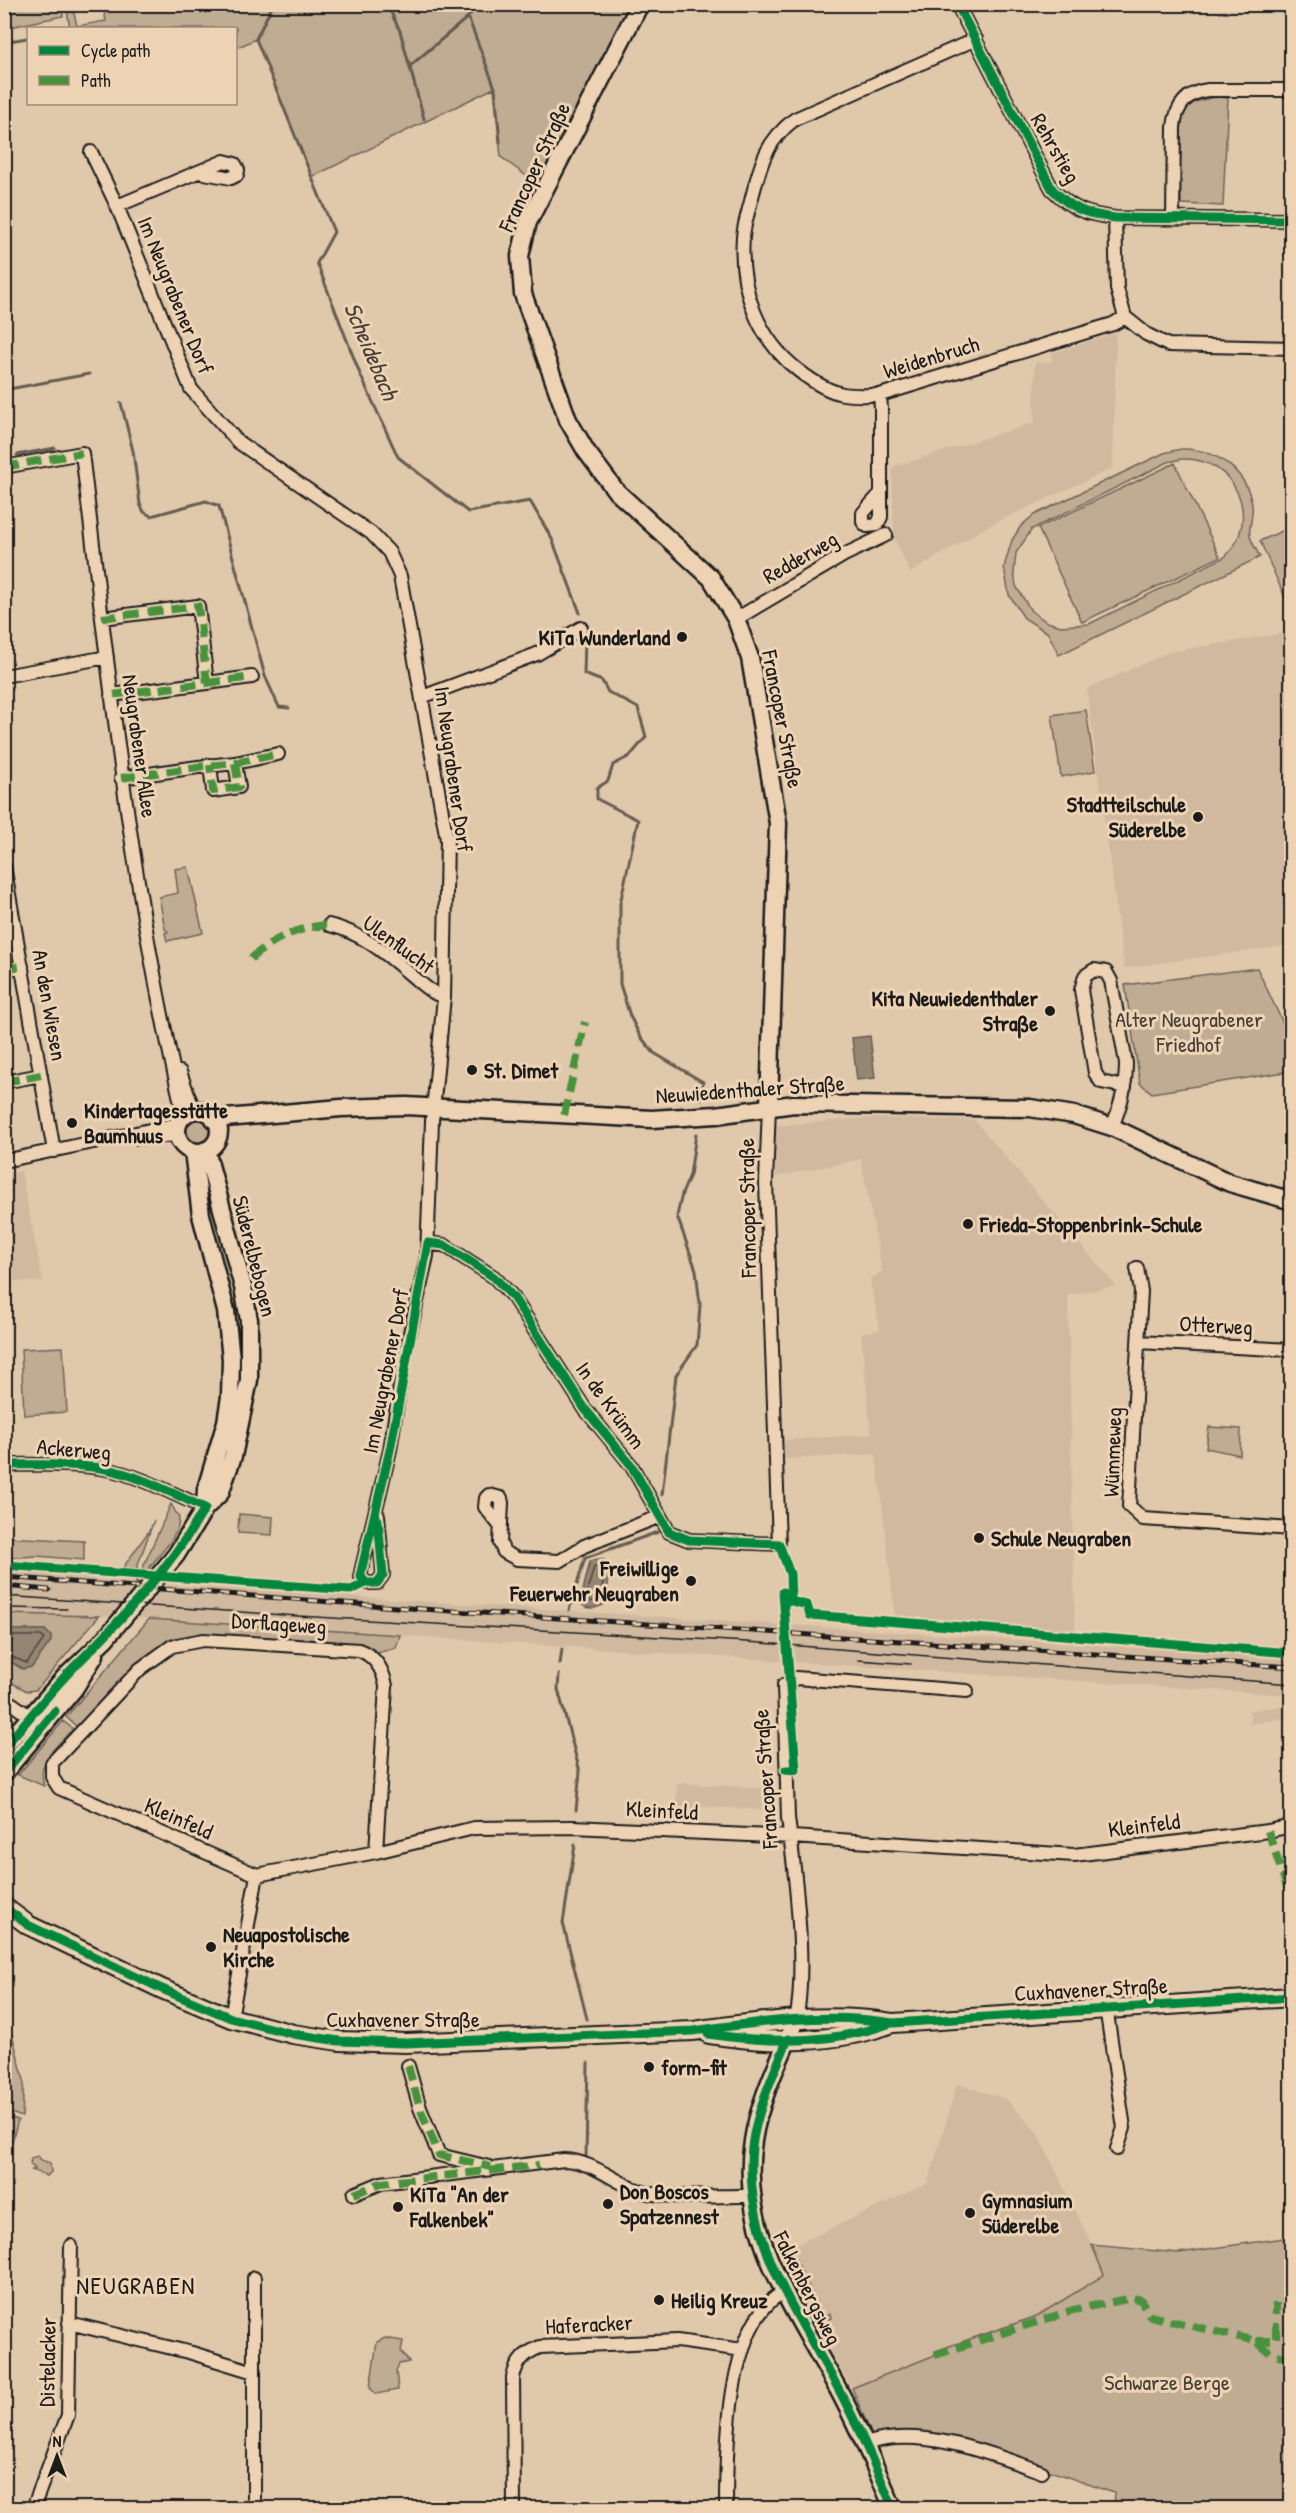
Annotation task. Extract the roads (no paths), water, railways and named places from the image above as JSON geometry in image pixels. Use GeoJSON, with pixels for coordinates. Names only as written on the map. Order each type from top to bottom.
{"type":"FeatureCollection","features":[{"type":"Feature","properties":{"kind":"main road","name":"Francoper Straße"},"geometry":{"type":"LineString","coordinates":[[640,4],[528,222],[521,247],[519,275],[526,305],[555,390],[568,420],[586,451],[633,508],[683,549],[711,578],[736,619],[750,658],[757,688],[778,823],[769,1107]]}},
{"type":"Feature","properties":{"kind":"main road","name":"Neuwiedenthaler Straße"},"geometry":{"type":"LineString","coordinates":[[216,1124],[303,1112],[381,1106],[434,1106],[652,1119],[716,1115],[794,1104],[1030,1108],[1074,1115],[1112,1127],[1230,1183],[1292,1201]]}},
{"type":"Feature","properties":{"kind":"main road"},"geometry":{"type":"LineString","coordinates":[[205,1112],[216,1124],[216,1141],[199,1151],[183,1145],[183,1122],[205,1112]]}},
{"type":"Feature","properties":{"kind":"main road","name":"Süderelbebogen"},"geometry":{"type":"LineString","coordinates":[[4,1747],[74,1689],[105,1639],[176,1555],[206,1508],[206,1489],[226,1422],[230,1397],[231,1359],[226,1311],[201,1215],[199,1151]]}},
{"type":"Feature","properties":{"kind":"main road","name":"Süderelbebogen"},"geometry":{"type":"LineString","coordinates":[[4,1773],[37,1721]]}},
{"type":"Feature","properties":{"kind":"main road","name":"Cuxhavener Straße"},"geometry":{"type":"LineString","coordinates":[[4,1907],[28,1925],[114,1967],[231,2018],[293,2034],[355,2043],[693,2031],[745,2023],[865,2018],[893,2023],[1107,2007],[1292,1997]]}},
{"type":"Feature","properties":{"kind":"main road","name":"Cuxhavener Straße"},"geometry":{"type":"LineString","coordinates":[[4,1920],[28,1925]]}},
{"type":"Feature","properties":{"kind":"main road","name":"Falkenbergsweg"},"geometry":{"type":"LineString","coordinates":[[796,2021],[755,2131],[751,2164],[751,2196],[758,2230],[784,2292],[866,2444],[893,2508]]}},
{"type":"Feature","properties":{"kind":"main road","name":"Cuxhavener Straße"},"geometry":{"type":"LineString","coordinates":[[693,2031],[745,2040],[788,2039],[865,2033],[893,2023]]}},
{"type":"Feature","properties":{"kind":"street","name":"Rehrstieg"},"geometry":{"type":"LineString","coordinates":[[957,4],[1052,189],[1068,206],[1089,214],[1114,218],[1292,220]]}},
{"type":"Feature","properties":{"kind":"street","name":"Weidenbruch"},"geometry":{"type":"LineString","coordinates":[[976,39],[795,119],[778,132],[762,160],[743,235],[743,261],[750,304],[768,341],[784,360],[816,384],[842,394],[880,395],[1113,324],[1125,317]]}},
{"type":"Feature","properties":{"kind":"street"},"geometry":{"type":"LineString","coordinates":[[1173,218],[1174,127],[1176,114],[1185,99],[1195,92],[1208,90],[1292,90]]}},
{"type":"Feature","properties":{"kind":"street","name":"Im Neugrabener Dorf"},"geometry":{"type":"LineString","coordinates":[[91,152],[117,206],[194,393],[238,442],[371,533],[389,552],[400,576],[447,840],[444,997],[434,1106],[428,1244],[377,1505],[361,1572],[362,1579],[369,1584],[379,1582],[384,1573],[377,1505]]}},
{"type":"Feature","properties":{"kind":"street"},"geometry":{"type":"LineString","coordinates":[[117,206],[199,172]]}},
{"type":"Feature","properties":{"kind":"street"},"geometry":{"type":"LineString","coordinates":[[1114,218],[1117,289],[1125,317],[1146,334],[1168,345],[1292,348]]}},
{"type":"Feature","properties":{"kind":"street"},"geometry":{"type":"LineString","coordinates":[[880,395],[881,493]]}},
{"type":"Feature","properties":{"kind":"street","name":"Neugrabener Allee"},"geometry":{"type":"LineString","coordinates":[[4,467],[82,453],[121,778],[156,986],[183,1122]]}},
{"type":"Feature","properties":{"kind":"street","name":"Redderweg"},"geometry":{"type":"LineString","coordinates":[[736,619],[844,555],[886,535]]}},
{"type":"Feature","properties":{"kind":"street"},"geometry":{"type":"LineString","coordinates":[[102,618],[198,606],[207,683]]}},
{"type":"Feature","properties":{"kind":"street"},"geometry":{"type":"LineString","coordinates":[[422,697],[528,658],[581,628]]}},
{"type":"Feature","properties":{"kind":"street"},"geometry":{"type":"LineString","coordinates":[[4,675],[107,657]]}},
{"type":"Feature","properties":{"kind":"street"},"geometry":{"type":"LineString","coordinates":[[111,695],[252,677]]}},
{"type":"Feature","properties":{"kind":"street"},"geometry":{"type":"LineString","coordinates":[[121,778],[235,763],[278,754]]}},
{"type":"Feature","properties":{"kind":"street"},"geometry":{"type":"LineString","coordinates":[[210,765],[213,791],[239,787],[235,763]]}},
{"type":"Feature","properties":{"kind":"street","name":"An den Wiesen"},"geometry":{"type":"LineString","coordinates":[[4,866],[54,1151]]}},
{"type":"Feature","properties":{"kind":"street","name":"Ulenflucht"},"geometry":{"type":"LineString","coordinates":[[329,925],[356,934],[410,974],[429,992],[444,997]]}},
{"type":"Feature","properties":{"kind":"street"},"geometry":{"type":"LineString","coordinates":[[4,969],[22,966]]}},
{"type":"Feature","properties":{"kind":"street"},"geometry":{"type":"LineString","coordinates":[[1112,1127],[1122,1104],[1125,1087],[1125,1063],[1111,981],[1106,972],[1094,970],[1085,976],[1081,990],[1095,1073],[1101,1082],[1125,1087]]}},
{"type":"Feature","properties":{"kind":"street"},"geometry":{"type":"LineString","coordinates":[[4,1082],[41,1075]]}},
{"type":"Feature","properties":{"kind":"street","name":"Francoper Straße"},"geometry":{"type":"LineString","coordinates":[[769,1107],[766,1182],[779,1544]]}},
{"type":"Feature","properties":{"kind":"street"},"geometry":{"type":"LineString","coordinates":[[4,1161],[109,1140],[183,1122]]}},
{"type":"Feature","properties":{"kind":"street","name":"In de Krümm"},"geometry":{"type":"LineString","coordinates":[[428,1244],[444,1245],[494,1277],[513,1297],[585,1409],[631,1465],[658,1518],[669,1532],[684,1539],[779,1544]]}},
{"type":"Feature","properties":{"kind":"street","name":"Wümmeweg"},"geometry":{"type":"LineString","coordinates":[[1137,1268],[1141,1292],[1129,1506],[1143,1519],[1291,1528]]}},
{"type":"Feature","properties":{"kind":"street","name":"Otterweg"},"geometry":{"type":"LineString","coordinates":[[1138,1342],[1292,1350]]}},
{"type":"Feature","properties":{"kind":"street","name":"Ackerweg"},"geometry":{"type":"LineString","coordinates":[[4,1465],[55,1465],[108,1470],[147,1482],[206,1508]]}},
{"type":"Feature","properties":{"kind":"street"},"geometry":{"type":"LineString","coordinates":[[501,1527],[502,1548],[507,1556],[554,1562],[566,1558],[584,1546],[658,1518]]}},
{"type":"Feature","properties":{"kind":"street"},"geometry":{"type":"LineString","coordinates":[[1291,1528],[1292,1522]]}},
{"type":"Feature","properties":{"kind":"street","name":"Dorflageweg"},"geometry":{"type":"LineString","coordinates":[[54,1783],[51,1771],[56,1758],[149,1661],[172,1646],[204,1640],[359,1650],[371,1656],[378,1664],[386,1686],[376,1852]]}},
{"type":"Feature","properties":{"kind":"street","name":"Francoper Straße"},"geometry":{"type":"LineString","coordinates":[[796,2021],[799,1997],[783,1688],[791,1680],[967,1691]]}},
{"type":"Feature","properties":{"kind":"street"},"geometry":{"type":"LineString","coordinates":[[4,1698],[37,1721]]}},
{"type":"Feature","properties":{"kind":"street","name":"Kleinfeld"},"geometry":{"type":"LineString","coordinates":[[54,1783],[68,1793],[257,1875],[376,1852],[474,1828],[573,1827],[792,1837],[1074,1855],[1292,1826]]}},
{"type":"Feature","properties":{"kind":"street"},"geometry":{"type":"LineString","coordinates":[[231,2018],[257,1875]]}},
{"type":"Feature","properties":{"kind":"street"},"geometry":{"type":"LineString","coordinates":[[1107,2007],[1124,2128],[1117,2149]]}},
{"type":"Feature","properties":{"kind":"street"},"geometry":{"type":"LineString","coordinates":[[408,2066],[420,2108],[440,2154],[497,2169]]}},
{"type":"Feature","properties":{"kind":"street"},"geometry":{"type":"LineString","coordinates":[[354,2194],[381,2183],[576,2161],[640,2191],[660,2195],[751,2196]]}},
{"type":"Feature","properties":{"kind":"street","name":"Distelacker"},"geometry":{"type":"LineString","coordinates":[[33,2508],[66,2423],[71,2247]]}},
{"type":"Feature","properties":{"kind":"street"},"geometry":{"type":"LineString","coordinates":[[254,2278],[254,2508]]}},
{"type":"Feature","properties":{"kind":"street"},"geometry":{"type":"LineString","coordinates":[[726,2508],[731,2407],[743,2350],[760,2310],[770,2300],[784,2292]]}},
{"type":"Feature","properties":{"kind":"street"},"geometry":{"type":"LineString","coordinates":[[69,2323],[192,2353],[254,2372]]}},
{"type":"Feature","properties":{"kind":"street","name":"Haferacker"},"geometry":{"type":"LineString","coordinates":[[514,2508],[513,2377],[517,2364],[530,2351],[540,2347],[677,2341],[743,2350]]}},
{"type":"Feature","properties":{"kind":"street"},"geometry":{"type":"LineString","coordinates":[[866,2444],[876,2440],[902,2439],[960,2445],[1042,2472]]}},
{"type":"Feature","properties":{"kind":"water"},"geometry":{"type":"Polygon","coordinates":[[[870,1036],[875,1078],[857,1080],[852,1038],[870,1036]]]}},
{"type":"Feature","properties":{"kind":"water"},"geometry":{"type":"Polygon","coordinates":[[[605,1560],[611,1565],[605,1604],[589,1608],[580,1603],[590,1561],[605,1560]]]}},
{"type":"Feature","properties":{"kind":"water"},"geometry":{"type":"Polygon","coordinates":[[[5,1630],[45,1630],[51,1636],[51,1641],[32,1667],[23,1669],[5,1658],[5,1630]]]}},
{"type":"Feature","properties":{"kind":"waterway","name":"Scheidebach"},"geometry":{"type":"LineString","coordinates":[[273,4],[256,39],[334,232],[317,263],[360,374],[398,457],[468,512],[530,501],[552,539],[580,613]]}},
{"type":"Feature","properties":{"kind":"waterway"},"geometry":{"type":"LineString","coordinates":[[387,4],[400,31],[424,119]]}},
{"type":"Feature","properties":{"kind":"waterway"},"geometry":{"type":"LineString","coordinates":[[410,66],[468,17],[478,4]]}},
{"type":"Feature","properties":{"kind":"waterway"},"geometry":{"type":"LineString","coordinates":[[468,17],[495,88],[500,142]]}},
{"type":"Feature","properties":{"kind":"waterway"},"geometry":{"type":"LineString","coordinates":[[4,42],[27,38]]}},
{"type":"Feature","properties":{"kind":"waterway"},"geometry":{"type":"LineString","coordinates":[[4,390],[89,374]]}},
{"type":"Feature","properties":{"kind":"waterway"},"geometry":{"type":"LineString","coordinates":[[121,403],[133,451],[140,504],[144,512],[151,516],[206,501],[219,506],[265,676],[279,707],[289,708]]}},
{"type":"Feature","properties":{"kind":"waterway"},"geometry":{"type":"LineString","coordinates":[[17,455],[55,448]]}},
{"type":"Feature","properties":{"kind":"waterway","name":"Scheidebach"},"geometry":{"type":"LineString","coordinates":[[585,637],[584,674],[602,681],[608,692],[638,708],[646,737],[630,756],[613,765],[608,781],[597,788],[597,799],[638,820],[620,904],[620,984],[630,1016],[640,1036],[654,1053],[703,1082],[701,1099]]}},
{"type":"Feature","properties":{"kind":"waterway","name":"Scheidebach"},"geometry":{"type":"LineString","coordinates":[[662,1495],[676,1375],[697,1345],[700,1305],[696,1270],[677,1216],[682,1194],[690,1175],[696,1134]]}},
{"type":"Feature","properties":{"kind":"waterway","name":"Scheidebach"},"geometry":{"type":"LineString","coordinates":[[569,1610],[585,1558],[658,1532]]}},
{"type":"Feature","properties":{"kind":"waterway"},"geometry":{"type":"LineString","coordinates":[[571,1604],[580,1601]]}},
{"type":"Feature","properties":{"kind":"waterway","name":"Scheidebach"},"geometry":{"type":"LineString","coordinates":[[560,1664],[562,1649]]}},
{"type":"Feature","properties":{"kind":"waterway","name":"Scheidebach"},"geometry":{"type":"LineString","coordinates":[[559,1675],[558,1689],[580,1772],[576,1810]]}},
{"type":"Feature","properties":{"kind":"waterway","name":"Scheidebach"},"geometry":{"type":"LineString","coordinates":[[575,1845],[563,1923],[587,2019]]}},
{"type":"Feature","properties":{"kind":"waterway","name":"Scheidebach"},"geometry":{"type":"LineString","coordinates":[[586,2156],[588,2063]]}},
{"type":"Feature","properties":{"kind":"tram line"},"geometry":{"type":"LineString","coordinates":[[4,1596],[747,1642],[1292,1684]]}},
{"type":"Feature","properties":{"kind":"tram line"},"geometry":{"type":"LineString","coordinates":[[4,1608],[67,1609]]}},
{"type":"Feature","properties":{"kind":"tram line"},"geometry":{"type":"LineString","coordinates":[[858,1660],[911,1664]]}},
{"type":"Feature","properties":{"kind":"railway"},"geometry":{"type":"LineString","coordinates":[[4,1577],[422,1609],[1292,1667]]}},
{"type":"Feature","properties":{"kind":"railway"},"geometry":{"type":"LineString","coordinates":[[4,1586],[49,1590]]}},
{"type":"Feature","properties":{"kind":"place","name":"KiTa Wunderland"},"geometry":{"type":"Point","coordinates":[682,637]}},
{"type":"Feature","properties":{"kind":"place","name":"Stadtteilschule Süderelbe"},"geometry":{"type":"Point","coordinates":[1198,817]}},
{"type":"Feature","properties":{"kind":"place","name":"Kita Neuwiedenthaler Straße"},"geometry":{"type":"Point","coordinates":[1050,1011]}},
{"type":"Feature","properties":{"kind":"place","name":"St. Dimet"},"geometry":{"type":"Point","coordinates":[472,1070]}},
{"type":"Feature","properties":{"kind":"place","name":"Kindertagesstätte Baumhuus"},"geometry":{"type":"Point","coordinates":[72,1123]}},
{"type":"Feature","properties":{"kind":"place","name":"Frieda-Stoppenbrink-Schule"},"geometry":{"type":"Point","coordinates":[968,1224]}},
{"type":"Feature","properties":{"kind":"place","name":"Schule Neugraben"},"geometry":{"type":"Point","coordinates":[979,1538]}},
{"type":"Feature","properties":{"kind":"place","name":"Freiwillige Feuerwehr Neugraben"},"geometry":{"type":"Point","coordinates":[691,1581]}},
{"type":"Feature","properties":{"kind":"place","name":"Neuapostolische Kirche"},"geometry":{"type":"Point","coordinates":[211,1947]}},
{"type":"Feature","properties":{"kind":"place","name":"form-fit"},"geometry":{"type":"Point","coordinates":[649,2067]}},
{"type":"Feature","properties":{"kind":"place","name":"Don Boscos Spatzennest"},"geometry":{"type":"Point","coordinates":[608,2204]}},
{"type":"Feature","properties":{"kind":"place","name":"KiTa \"An der Falkenbek\""},"geometry":{"type":"Point","coordinates":[398,2207]}},
{"type":"Feature","properties":{"kind":"place","name":"Gymnasium Süderelbe"},"geometry":{"type":"Point","coordinates":[970,2213]}},
{"type":"Feature","properties":{"kind":"place","name":"Heilig Kreuz"},"geometry":{"type":"Point","coordinates":[659,2300]}},
{"type":"Feature","properties":{"kind":"district","name":"NEUGRABEN"},"geometry":{"type":"Point","coordinates":[136,2286]}},
{"type":"Feature","properties":{"kind":"park label","name":"Alter Neugrabener Friedhof"},"geometry":{"type":"Point","coordinates":[1189,1032]}},
{"type":"Feature","properties":{"kind":"park label","name":"Schwarze Berge"},"geometry":{"type":"Point","coordinates":[1167,2382]}}]}
